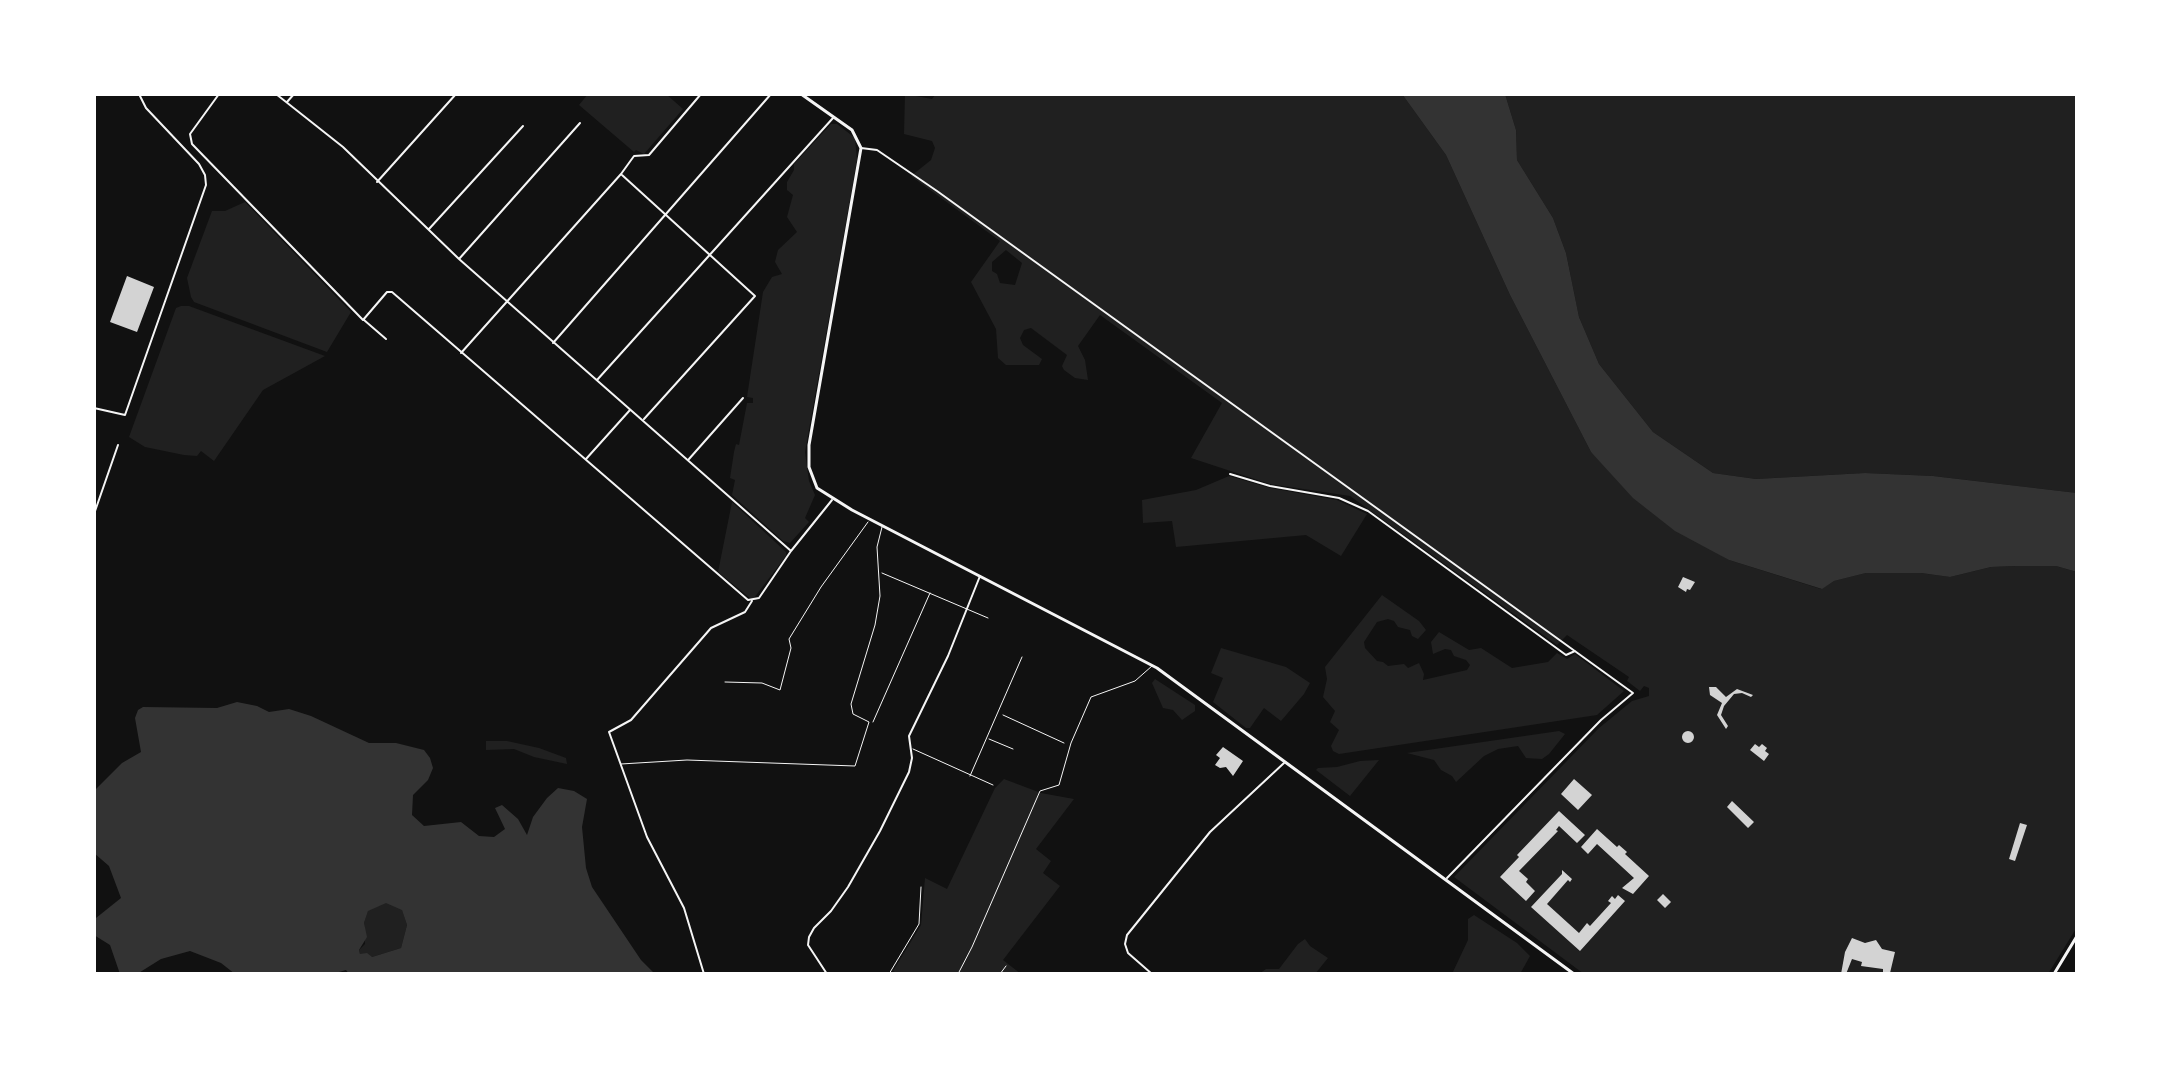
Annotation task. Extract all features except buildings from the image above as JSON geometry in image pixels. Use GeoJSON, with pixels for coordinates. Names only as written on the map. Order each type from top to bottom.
{"type":"FeatureCollection","features":[{"type":"Feature","properties":{"kind":"street"},"geometry":{"type":"LineString","coordinates":[[94,408],[125,415],[206,185],[199,164],[146,108],[139,94]]}},
{"type":"Feature","properties":{"kind":"street"},"geometry":{"type":"LineString","coordinates":[[219,94],[190,134],[192,144],[363,320],[386,339]]}},
{"type":"Feature","properties":{"kind":"street"},"geometry":{"type":"LineString","coordinates":[[276,94],[343,147],[459,259],[791,551]]}},
{"type":"Feature","properties":{"kind":"street"},"geometry":{"type":"LineString","coordinates":[[286,103],[294,94]]}},
{"type":"Feature","properties":{"kind":"street"},"geometry":{"type":"LineString","coordinates":[[377,182],[456,94]]}},
{"type":"Feature","properties":{"kind":"street"},"geometry":{"type":"LineString","coordinates":[[461,353],[634,156],[649,155],[701,94]]}},
{"type":"Feature","properties":{"kind":"street"},"geometry":{"type":"LineString","coordinates":[[553,343],[771,94]]}},
{"type":"Feature","properties":{"kind":"street"},"geometry":{"type":"LineString","coordinates":[[801,94],[855,134],[861,148],[809,445],[813,482],[822,492],[852,510],[1179,681],[1574,974]]}},
{"type":"Feature","properties":{"kind":"street"},"geometry":{"type":"LineString","coordinates":[[597,381],[834,117]]}},
{"type":"Feature","properties":{"kind":"street"},"geometry":{"type":"LineString","coordinates":[[459,259],[580,123]]}},
{"type":"Feature","properties":{"kind":"street"},"geometry":{"type":"LineString","coordinates":[[429,230],[523,126]]}},
{"type":"Feature","properties":{"kind":"street"},"geometry":{"type":"LineString","coordinates":[[861,148],[877,150],[937,191],[1633,693],[1601,720],[1446,879]]}},
{"type":"Feature","properties":{"kind":"street"},"geometry":{"type":"LineString","coordinates":[[621,174],[755,296],[643,420]]}},
{"type":"Feature","properties":{"kind":"street"},"geometry":{"type":"LineString","coordinates":[[363,320],[387,292],[392,292],[700,561],[752,601]]}},
{"type":"Feature","properties":{"kind":"street"},"geometry":{"type":"LineString","coordinates":[[689,460],[743,398]]}},
{"type":"Feature","properties":{"kind":"street"},"geometry":{"type":"LineString","coordinates":[[585,461],[630,409]]}},
{"type":"Feature","properties":{"kind":"street"},"geometry":{"type":"LineString","coordinates":[[94,514],[118,445]]}},
{"type":"Feature","properties":{"kind":"street"},"geometry":{"type":"LineString","coordinates":[[1230,474],[1270,486],[1339,498],[1368,511],[1566,655],[1575,650]]}},
{"type":"Feature","properties":{"kind":"street"},"geometry":{"type":"LineString","coordinates":[[704,974],[684,908],[647,837],[609,732],[636,715],[711,628],[745,612],[752,601],[759,598],[791,551],[833,499]]}},
{"type":"Feature","properties":{"kind":"street"},"geometry":{"type":"LineString","coordinates":[[827,974],[807,942],[814,928],[841,899],[909,772],[909,736],[948,656],[980,575]]}},
{"type":"Feature","properties":{"kind":"street"},"geometry":{"type":"LineString","coordinates":[[1152,974],[1128,953],[1125,944],[1127,935],[1210,832],[1285,762]]}},
{"type":"Feature","properties":{"kind":"street"},"geometry":{"type":"LineString","coordinates":[[2054,974],[2077,936]]}},
{"type":"Feature","properties":{"kind":"lane"},"geometry":{"type":"LineString","coordinates":[[725,682],[762,683],[780,690],[789,639],[821,587],[870,519]]}},
{"type":"Feature","properties":{"kind":"lane"},"geometry":{"type":"LineString","coordinates":[[621,764],[687,760],[853,767],[869,722],[851,712],[851,704],[875,625],[880,596],[877,547],[882,525]]}},
{"type":"Feature","properties":{"kind":"lane"},"geometry":{"type":"LineString","coordinates":[[879,573],[988,618]]}},
{"type":"Feature","properties":{"kind":"lane"},"geometry":{"type":"LineString","coordinates":[[873,722],[930,593]]}},
{"type":"Feature","properties":{"kind":"lane"},"geometry":{"type":"LineString","coordinates":[[970,776],[1022,657]]}},
{"type":"Feature","properties":{"kind":"lane"},"geometry":{"type":"LineString","coordinates":[[958,974],[1040,791],[1059,785],[1070,745],[1091,697],[1135,681],[1153,665]]}},
{"type":"Feature","properties":{"kind":"lane"},"geometry":{"type":"LineString","coordinates":[[986,738],[1013,749]]}},
{"type":"Feature","properties":{"kind":"lane"},"geometry":{"type":"LineString","coordinates":[[911,748],[993,785]]}},
{"type":"Feature","properties":{"kind":"lane"},"geometry":{"type":"LineString","coordinates":[[889,974],[919,924],[921,887]]}},
{"type":"Feature","properties":{"kind":"lane"},"geometry":{"type":"LineString","coordinates":[[1000,974],[1006,966]]}},
{"type":"Feature","properties":{"kind":"path"},"geometry":{"type":"LineString","coordinates":[[997,713],[1070,745]]}},
{"type":"Feature","properties":{"kind":"shaded area"},"geometry":{"type":"Polygon","coordinates":[[[588,94],[666,94],[683,109],[644,154],[634,152],[579,105],[588,94]]]}},
{"type":"Feature","properties":{"kind":"shaded area"},"geometry":{"type":"Polygon","coordinates":[[[905,94],[932,99],[936,94],[1402,94],[1446,155],[1510,295],[1591,452],[1713,550],[1729,560],[1821,589],[1834,581],[1866,573],[1921,573],[1950,577],[1991,567],[2015,566],[2056,566],[2077,572],[2077,927],[2048,974],[1584,974],[1454,877],[1599,728],[1632,701],[1649,696],[1649,688],[1644,686],[1640,691],[1627,681],[1629,677],[1567,635],[1557,645],[1350,496],[1270,484],[1191,458],[1222,403],[1100,315],[1078,346],[1085,360],[1088,380],[1075,378],[1064,370],[1062,366],[1067,355],[1031,328],[1024,330],[1020,338],[1023,345],[1042,359],[1039,365],[1006,365],[998,358],[996,329],[971,282],[1000,241],[911,176],[931,160],[935,148],[932,141],[904,134],[905,94]],[[1006,250],[992,262],[992,271],[997,274],[1000,283],[1015,285],[1022,263],[1006,250]]]}},
{"type":"Feature","properties":{"kind":"shaded area"},"geometry":{"type":"Polygon","coordinates":[[[1402,94],[1505,94],[1516,130],[1517,160],[1553,218],[1566,253],[1579,317],[1599,364],[1653,432],[1713,473],[1756,479],[1865,473],[1933,476],[2077,493],[2077,572],[2056,566],[2015,566],[1991,567],[1950,577],[1921,573],[1866,573],[1834,581],[1822,589],[1729,560],[1675,531],[1633,498],[1591,452],[1510,295],[1446,155],[1402,94]]]}},
{"type":"Feature","properties":{"kind":"shaded area"},"geometry":{"type":"Polygon","coordinates":[[[1505,94],[2077,94],[2077,493],[1933,476],[1865,473],[1756,479],[1713,473],[1653,432],[1599,364],[1579,317],[1566,253],[1553,218],[1517,160],[1516,130],[1505,94]]]}},
{"type":"Feature","properties":{"kind":"shaded area"},"geometry":{"type":"Polygon","coordinates":[[[831,124],[837,124],[855,138],[857,160],[805,452],[809,481],[815,495],[805,518],[809,522],[790,543],[783,541],[732,495],[735,480],[730,478],[747,403],[753,403],[753,398],[747,397],[763,292],[772,277],[782,274],[775,262],[778,250],[797,232],[787,217],[793,195],[787,190],[787,182],[794,164],[831,124]]]}},
{"type":"Feature","properties":{"kind":"shaded area"},"geometry":{"type":"Polygon","coordinates":[[[245,202],[351,312],[327,352],[194,302],[191,297],[187,278],[212,211],[225,211],[245,202]]]}},
{"type":"Feature","properties":{"kind":"shaded area"},"geometry":{"type":"Polygon","coordinates":[[[189,306],[325,356],[263,390],[214,461],[201,451],[197,456],[184,455],[145,447],[129,437],[176,308],[189,306]]]}},
{"type":"Feature","properties":{"kind":"shaded area"},"geometry":{"type":"Polygon","coordinates":[[[1229,476],[1270,488],[1337,500],[1367,514],[1341,556],[1306,535],[1176,547],[1172,521],[1143,523],[1142,500],[1196,490],[1229,476]]]}},
{"type":"Feature","properties":{"kind":"shaded area"},"geometry":{"type":"Polygon","coordinates":[[[732,502],[786,552],[754,598],[718,572],[732,502]]]}},
{"type":"Feature","properties":{"kind":"shaded area"},"geometry":{"type":"Polygon","coordinates":[[[1382,595],[1419,621],[1426,630],[1418,639],[1394,621],[1377,622],[1364,642],[1365,648],[1377,661],[1388,666],[1404,664],[1408,668],[1419,663],[1423,680],[1467,670],[1470,665],[1454,656],[1451,650],[1433,654],[1431,642],[1439,632],[1469,650],[1481,648],[1512,668],[1548,662],[1557,653],[1567,659],[1575,654],[1624,691],[1597,715],[1339,754],[1331,746],[1339,730],[1330,722],[1335,711],[1323,697],[1327,679],[1325,667],[1382,595]]]}},
{"type":"Feature","properties":{"kind":"shaded area"},"geometry":{"type":"Polygon","coordinates":[[[1221,648],[1286,667],[1310,683],[1281,721],[1264,708],[1250,728],[1246,728],[1213,702],[1223,678],[1211,673],[1221,648]]]}},
{"type":"Feature","properties":{"kind":"shaded area"},"geometry":{"type":"Polygon","coordinates":[[[1155,679],[1195,705],[1195,711],[1182,720],[1173,710],[1163,708],[1152,683],[1155,679]]]}},
{"type":"Feature","properties":{"kind":"shaded area"},"geometry":{"type":"Polygon","coordinates":[[[237,702],[269,712],[289,709],[369,743],[396,743],[424,750],[433,768],[428,780],[413,795],[412,815],[424,826],[461,822],[479,836],[494,837],[505,829],[495,808],[502,805],[518,819],[527,835],[533,817],[547,798],[558,788],[574,791],[587,799],[582,827],[586,868],[592,887],[641,960],[655,974],[349,974],[346,970],[332,974],[235,974],[221,963],[190,951],[161,959],[137,974],[120,974],[110,945],[94,935],[96,918],[121,898],[109,866],[94,853],[94,791],[122,763],[141,752],[135,718],[138,710],[143,707],[217,708],[237,702]],[[386,903],[368,911],[364,923],[367,937],[359,950],[360,954],[367,953],[372,957],[401,948],[407,925],[402,910],[386,903]]]}},
{"type":"Feature","properties":{"kind":"shaded area"},"geometry":{"type":"Polygon","coordinates":[[[1559,731],[1565,734],[1542,759],[1526,758],[1518,746],[1498,749],[1484,756],[1456,782],[1434,760],[1407,753],[1559,731]]]}},
{"type":"Feature","properties":{"kind":"shaded area"},"geometry":{"type":"Polygon","coordinates":[[[486,741],[507,741],[539,748],[566,758],[567,764],[514,749],[486,750],[486,741]]]}},
{"type":"Feature","properties":{"kind":"shaded area"},"geometry":{"type":"Polygon","coordinates":[[[1379,760],[1350,796],[1316,770],[1360,761],[1379,760]]]}},
{"type":"Feature","properties":{"kind":"shaded area"},"geometry":{"type":"Polygon","coordinates":[[[1004,779],[1041,793],[1074,799],[1036,849],[1051,861],[1043,873],[1060,886],[1003,960],[1021,974],[899,974],[893,971],[921,925],[925,878],[947,889],[995,788],[1004,779]]]}},
{"type":"Feature","properties":{"kind":"shaded area"},"geometry":{"type":"Polygon","coordinates":[[[386,902],[402,909],[407,925],[401,948],[372,957],[360,954],[359,950],[365,944],[364,923],[368,910],[386,902]]]}},
{"type":"Feature","properties":{"kind":"shaded area"},"geometry":{"type":"Polygon","coordinates":[[[1474,915],[1517,943],[1530,956],[1520,974],[1452,974],[1468,940],[1468,919],[1474,915]]]}},
{"type":"Feature","properties":{"kind":"shaded area"},"geometry":{"type":"Polygon","coordinates":[[[1305,939],[1328,958],[1315,974],[1259,974],[1266,969],[1279,969],[1305,939]]]}}]}
